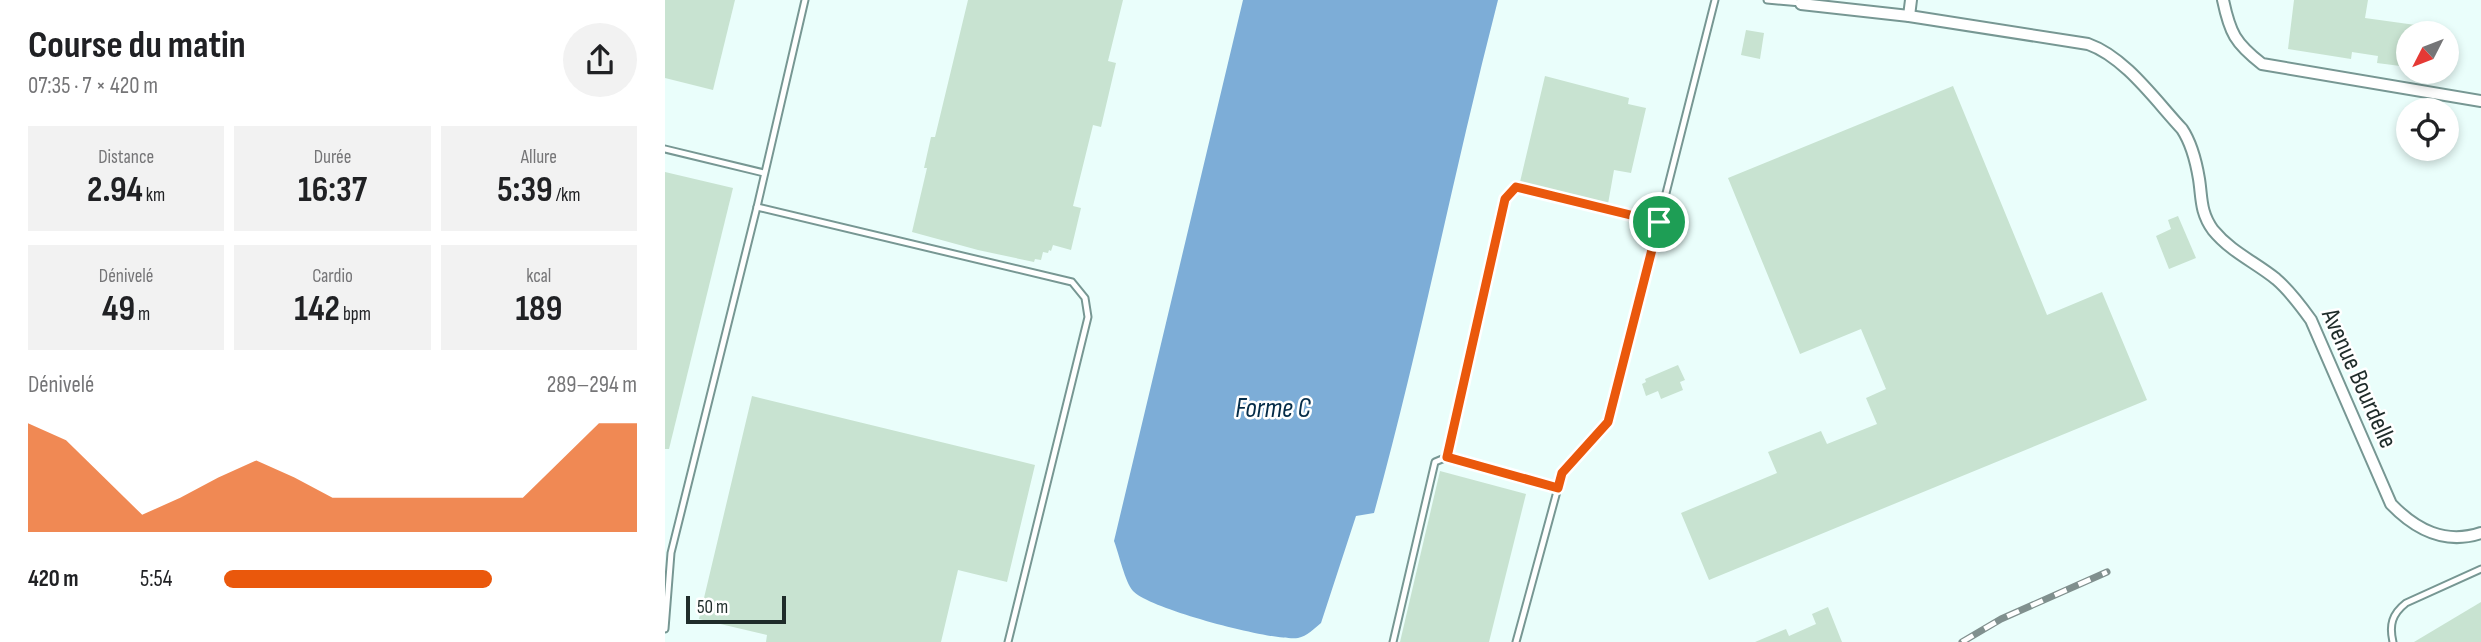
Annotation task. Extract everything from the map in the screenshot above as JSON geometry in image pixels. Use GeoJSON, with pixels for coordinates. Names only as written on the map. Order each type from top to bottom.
{"type":"FeatureCollection","features":[{"type":"Feature","properties":{"kind":"street"},"geometry":{"type":"LineString","coordinates":[[1909,16],[1911,0]]}},
{"type":"Feature","properties":{"kind":"street"},"geometry":{"type":"LineString","coordinates":[[2223,0],[2228,27],[2235,40],[2262,64],[2481,101]]}},
{"type":"Feature","properties":{"kind":"street","name":"Avenue Bourdelle"},"geometry":{"type":"LineString","coordinates":[[1801,2],[2088,44],[2104,50],[2120,63],[2190,141],[2200,181],[2200,202],[2212,228],[2234,251],[2276,279],[2296,299],[2311,320],[2391,505],[2409,522],[2427,532],[2451,539],[2481,533]]}},
{"type":"Feature","properties":{"kind":"lane"},"geometry":{"type":"LineString","coordinates":[[665,629],[669,607],[671,553],[805,0]]}},
{"type":"Feature","properties":{"kind":"lane"},"geometry":{"type":"LineString","coordinates":[[1517,642],[1562,473],[1608,422],[1715,0]]}},
{"type":"Feature","properties":{"kind":"lane"},"geometry":{"type":"LineString","coordinates":[[1767,0],[1801,2]]}},
{"type":"Feature","properties":{"kind":"lane"},"geometry":{"type":"LineString","coordinates":[[665,149],[764,173]]}},
{"type":"Feature","properties":{"kind":"lane"},"geometry":{"type":"LineString","coordinates":[[1447,457],[1505,199],[1516,187],[1659,222]]}},
{"type":"Feature","properties":{"kind":"lane"},"geometry":{"type":"LineString","coordinates":[[757,207],[1072,282],[1085,298],[1088,317],[1008,642]]}},
{"type":"Feature","properties":{"kind":"lane"},"geometry":{"type":"LineString","coordinates":[[1393,642],[1435,462],[1447,457],[1558,488]]}},
{"type":"Feature","properties":{"kind":"lane"},"geometry":{"type":"LineString","coordinates":[[2393,642],[2390,630],[2397,610],[2406,603],[2481,569]]}},
{"type":"Feature","properties":{"kind":"water","name":"Forme C"},"geometry":{"type":"Polygon","coordinates":[[[1243,0],[1498,0],[1374,513],[1356,516],[1321,623],[1298,638],[1265,635],[1213,623],[1144,598],[1130,587],[1114,541],[1243,0]]]}},
{"type":"Feature","properties":{"kind":"building"},"geometry":{"type":"Polygon","coordinates":[[[665,0],[735,0],[713,90],[665,78],[665,0]]]}},
{"type":"Feature","properties":{"kind":"building"},"geometry":{"type":"Polygon","coordinates":[[[968,0],[1123,0],[1108,61],[1116,63],[1101,127],[1093,125],[1073,206],[1081,208],[1071,250],[1053,245],[1051,251],[1043,252],[1041,260],[1035,259],[1034,262],[912,232],[927,168],[924,168],[931,137],[935,137],[968,0]]]}},
{"type":"Feature","properties":{"kind":"building"},"geometry":{"type":"Polygon","coordinates":[[[2294,0],[2368,0],[2365,18],[2396,22],[2396,65],[2377,63],[2378,56],[2352,52],[2351,59],[2288,49],[2294,0]]]}},
{"type":"Feature","properties":{"kind":"building"},"geometry":{"type":"Polygon","coordinates":[[[1746,30],[1764,33],[1760,59],[1741,55],[1746,30]]]}},
{"type":"Feature","properties":{"kind":"building"},"geometry":{"type":"Polygon","coordinates":[[[1545,76],[1629,98],[1628,104],[1646,108],[1631,173],[1614,170],[1608,204],[1520,182],[1545,76]]]}},
{"type":"Feature","properties":{"kind":"building"},"geometry":{"type":"Polygon","coordinates":[[[1953,86],[2047,315],[2102,292],[2147,400],[1709,580],[1681,513],[1777,473],[1768,452],[1821,431],[1827,444],[1877,424],[1866,398],[1886,389],[1861,329],[1800,354],[1728,178],[1953,86]]]}},
{"type":"Feature","properties":{"kind":"building"},"geometry":{"type":"Polygon","coordinates":[[[665,172],[733,188],[669,449],[665,449],[665,172]]]}},
{"type":"Feature","properties":{"kind":"building"},"geometry":{"type":"Polygon","coordinates":[[[2178,216],[2196,258],[2169,269],[2156,236],[2171,229],[2168,220],[2178,216]]]}},
{"type":"Feature","properties":{"kind":"building"},"geometry":{"type":"Polygon","coordinates":[[[1678,365],[1685,380],[1680,382],[1683,390],[1661,399],[1658,391],[1646,396],[1642,384],[1646,382],[1645,379],[1678,365]]]}},
{"type":"Feature","properties":{"kind":"building"},"geometry":{"type":"Polygon","coordinates":[[[752,396],[1035,465],[1007,582],[958,570],[941,642],[766,642],[767,635],[699,619],[752,396]]]}},
{"type":"Feature","properties":{"kind":"building"},"geometry":{"type":"Polygon","coordinates":[[[1440,471],[1526,494],[1489,642],[1400,642],[1440,471]]]}},
{"type":"Feature","properties":{"kind":"building"},"geometry":{"type":"Polygon","coordinates":[[[2481,602],[2481,642],[2414,642],[2481,602]]]}},
{"type":"Feature","properties":{"kind":"building"},"geometry":{"type":"Polygon","coordinates":[[[1828,607],[1842,642],[1755,642],[1786,629],[1789,636],[1816,624],[1812,614],[1828,607]]]}},
{"type":"Feature","properties":{"kind":"railway"},"geometry":{"type":"LineString","coordinates":[[1962,642],[2001,619],[2107,572]]}},
{"type":"Feature","properties":{"kind":"route"},"geometry":{"type":"LineString","coordinates":[[1516,187],[1659,222],[1608,422],[1562,473],[1558,488],[1447,457],[1505,199],[1516,187]]}}]}
